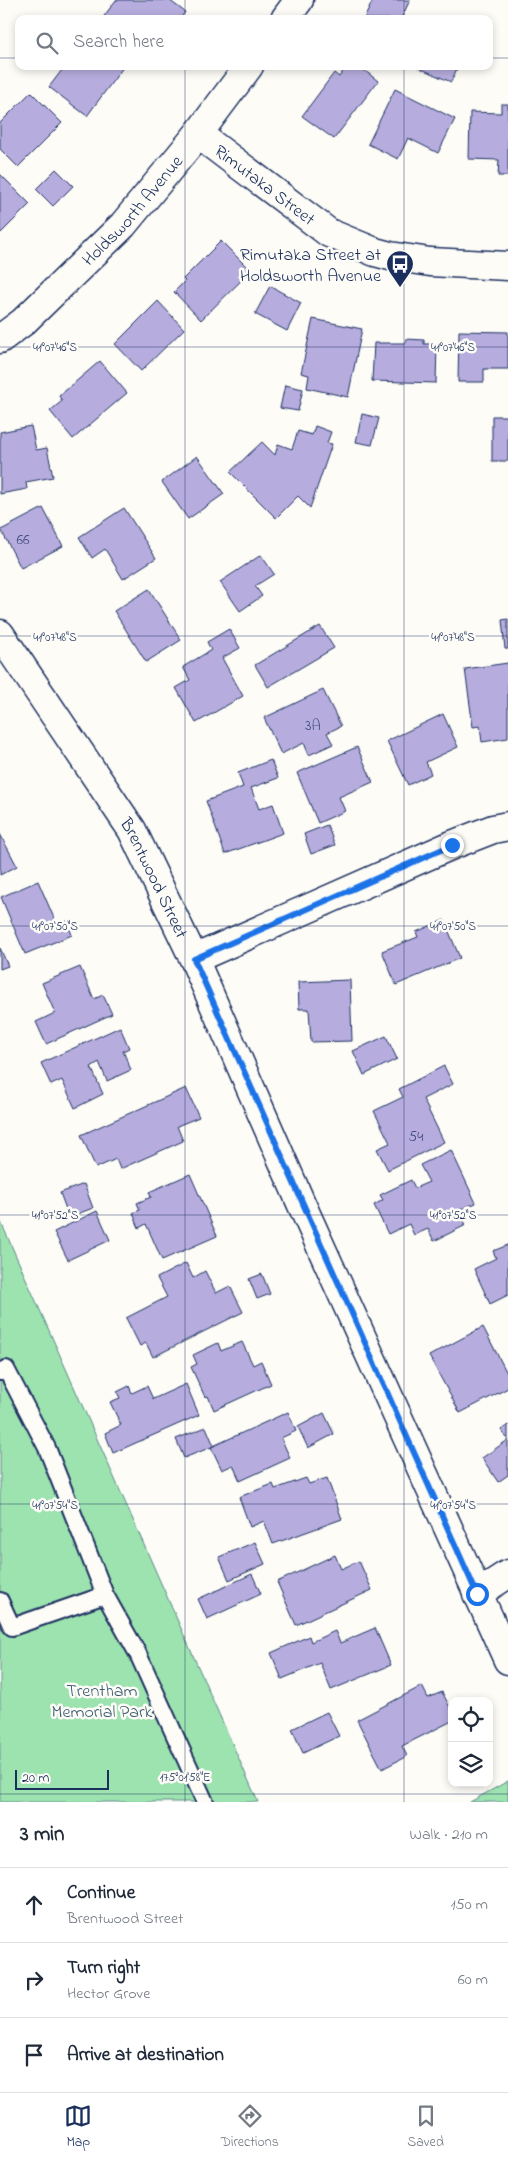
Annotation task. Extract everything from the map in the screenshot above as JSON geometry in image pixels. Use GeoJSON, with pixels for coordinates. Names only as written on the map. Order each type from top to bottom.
{"type":"FeatureCollection","features":[{"type":"Feature","properties":{"kind":"street"},"geometry":{"type":"LineString","coordinates":[[288,15],[299,0]]}},
{"type":"Feature","properties":{"kind":"street","name":"Holdsworth Avenue"},"geometry":{"type":"LineString","coordinates":[[0,339],[24,322],[124,225],[198,134],[246,70]]}},
{"type":"Feature","properties":{"kind":"street","name":"Rimutaka Street"},"geometry":{"type":"LineString","coordinates":[[198,134],[330,233],[375,252],[390,256],[430,262],[508,266]]}},
{"type":"Feature","properties":{"kind":"street","name":"Brentwood Street"},"geometry":{"type":"LineString","coordinates":[[0,634],[132,830],[194,959],[508,1660]]}},
{"type":"Feature","properties":{"kind":"street"},"geometry":{"type":"LineString","coordinates":[[194,959],[452,845],[493,829],[508,826]]}},
{"type":"Feature","properties":{"kind":"street"},"geometry":{"type":"LineString","coordinates":[[477,1594],[508,1574]]}},
{"type":"Feature","properties":{"kind":"lane"},"geometry":{"type":"LineString","coordinates":[[0,1372],[6,1369],[47,1448],[105,1595],[138,1654],[205,1802]]}},
{"type":"Feature","properties":{"kind":"lane"},"geometry":{"type":"LineString","coordinates":[[0,1601],[12,1626],[105,1595]]}},
{"type":"Feature","properties":{"kind":"green space","name":"Trentham Memorial Park"},"geometry":{"type":"Polygon","coordinates":[[[0,1220],[258,1802],[0,1802],[0,1220]]]}},
{"type":"Feature","properties":{"kind":"green space"},"geometry":{"type":"Polygon","coordinates":[[[508,1781],[508,1802],[470,1802],[508,1781]]]}},
{"type":"Feature","properties":{"kind":"building"},"geometry":{"type":"Polygon","coordinates":[[[116,0],[169,0],[185,12],[183,15],[105,15],[116,0]]]}},
{"type":"Feature","properties":{"kind":"building"},"geometry":{"type":"Polygon","coordinates":[[[373,0],[410,0],[403,15],[366,15],[373,0]]]}},
{"type":"Feature","properties":{"kind":"building"},"geometry":{"type":"Polygon","coordinates":[[[62,70],[121,70],[87,116],[49,87],[62,70]]]}},
{"type":"Feature","properties":{"kind":"building"},"geometry":{"type":"Polygon","coordinates":[[[344,70],[364,70],[378,81],[334,139],[302,116],[334,73],[339,77],[344,70]]]}},
{"type":"Feature","properties":{"kind":"building"},"geometry":{"type":"Polygon","coordinates":[[[424,70],[456,70],[451,82],[424,70]]]}},
{"type":"Feature","properties":{"kind":"building"},"geometry":{"type":"Polygon","coordinates":[[[395,89],[455,119],[438,153],[408,138],[398,159],[368,144],[395,89]]]}},
{"type":"Feature","properties":{"kind":"building"},"geometry":{"type":"Polygon","coordinates":[[[31,92],[62,123],[18,167],[0,149],[0,123],[31,92]]]}},
{"type":"Feature","properties":{"kind":"building"},"geometry":{"type":"Polygon","coordinates":[[[501,104],[508,104],[508,176],[498,176],[499,160],[469,159],[470,112],[501,113],[501,104]]]}},
{"type":"Feature","properties":{"kind":"building"},"geometry":{"type":"Polygon","coordinates":[[[56,169],[73,186],[53,206],[36,189],[56,169]]]}},
{"type":"Feature","properties":{"kind":"building"},"geometry":{"type":"Polygon","coordinates":[[[0,174],[30,204],[1,233],[0,232],[0,174]]]}},
{"type":"Feature","properties":{"kind":"building"},"geometry":{"type":"Polygon","coordinates":[[[221,241],[251,271],[201,320],[174,292],[185,281],[183,279],[221,241]]]}},
{"type":"Feature","properties":{"kind":"building"},"geometry":{"type":"Polygon","coordinates":[[[270,286],[301,303],[287,331],[255,314],[270,286]]]}},
{"type":"Feature","properties":{"kind":"building"},"geometry":{"type":"Polygon","coordinates":[[[158,301],[184,329],[141,371],[115,344],[158,301]]]}},
{"type":"Feature","properties":{"kind":"building"},"geometry":{"type":"Polygon","coordinates":[[[313,319],[362,329],[348,397],[307,388],[309,375],[301,373],[313,319]]]}},
{"type":"Feature","properties":{"kind":"building"},"geometry":{"type":"Polygon","coordinates":[[[459,331],[508,332],[508,369],[484,369],[484,382],[458,382],[459,331]]]}},
{"type":"Feature","properties":{"kind":"building"},"geometry":{"type":"Polygon","coordinates":[[[406,339],[424,340],[424,344],[437,344],[436,383],[372,381],[374,343],[406,343],[406,339]]]}},
{"type":"Feature","properties":{"kind":"building"},"geometry":{"type":"Polygon","coordinates":[[[100,361],[127,393],[73,439],[50,411],[62,401],[59,396],[100,361]]]}},
{"type":"Feature","properties":{"kind":"building"},"geometry":{"type":"Polygon","coordinates":[[[285,385],[303,389],[298,411],[280,408],[285,385]]]}},
{"type":"Feature","properties":{"kind":"building"},"geometry":{"type":"Polygon","coordinates":[[[362,414],[379,418],[372,445],[356,442],[362,414]]]}},
{"type":"Feature","properties":{"kind":"building"},"geometry":{"type":"Polygon","coordinates":[[[492,416],[508,416],[508,461],[492,461],[492,416]]]}},
{"type":"Feature","properties":{"kind":"building"},"geometry":{"type":"Polygon","coordinates":[[[31,426],[36,450],[47,448],[53,477],[26,482],[27,489],[0,494],[0,432],[31,426]]]}},
{"type":"Feature","properties":{"kind":"building"},"geometry":{"type":"Polygon","coordinates":[[[315,426],[331,432],[327,443],[332,444],[310,508],[298,496],[276,518],[230,472],[262,442],[275,455],[278,444],[292,449],[298,431],[312,435],[315,426]]]}},
{"type":"Feature","properties":{"kind":"building"},"geometry":{"type":"Polygon","coordinates":[[[197,456],[224,494],[188,519],[162,482],[197,456]]]}},
{"type":"Feature","properties":{"kind":"building"},"geometry":{"type":"Polygon","coordinates":[[[43,508],[63,546],[21,568],[1,530],[43,508]]]}},
{"type":"Feature","properties":{"kind":"building"},"geometry":{"type":"Polygon","coordinates":[[[124,508],[156,558],[123,579],[105,549],[92,558],[79,537],[124,508]]]}},
{"type":"Feature","properties":{"kind":"building"},"geometry":{"type":"Polygon","coordinates":[[[261,555],[274,574],[255,586],[262,596],[240,611],[220,582],[261,555]]]}},
{"type":"Feature","properties":{"kind":"building"},"geometry":{"type":"Polygon","coordinates":[[[149,589],[181,640],[146,662],[114,611],[149,589]]]}},
{"type":"Feature","properties":{"kind":"building"},"geometry":{"type":"Polygon","coordinates":[[[508,619],[508,649],[505,649],[502,620],[508,619]]]}},
{"type":"Feature","properties":{"kind":"building"},"geometry":{"type":"Polygon","coordinates":[[[320,626],[334,648],[268,687],[255,665],[320,626]]]}},
{"type":"Feature","properties":{"kind":"building"},"geometry":{"type":"Polygon","coordinates":[[[229,629],[240,648],[222,658],[243,696],[196,723],[176,688],[190,680],[183,667],[211,650],[207,642],[229,629]]]}},
{"type":"Feature","properties":{"kind":"building"},"geometry":{"type":"Polygon","coordinates":[[[508,663],[508,738],[482,742],[480,726],[473,727],[465,669],[508,663]]]}},
{"type":"Feature","properties":{"kind":"building"},"geometry":{"type":"Polygon","coordinates":[[[323,690],[341,726],[327,733],[333,744],[309,755],[304,743],[281,754],[264,718],[323,690]]]}},
{"type":"Feature","properties":{"kind":"building"},"geometry":{"type":"Polygon","coordinates":[[[443,714],[458,747],[426,762],[431,774],[408,785],[387,741],[443,714]]]}},
{"type":"Feature","properties":{"kind":"building"},"geometry":{"type":"Polygon","coordinates":[[[357,747],[373,782],[339,797],[345,811],[318,823],[297,773],[357,747]]]}},
{"type":"Feature","properties":{"kind":"building"},"geometry":{"type":"Polygon","coordinates":[[[271,760],[278,778],[251,788],[259,809],[273,804],[283,833],[225,854],[206,801],[243,787],[238,773],[271,760]]]}},
{"type":"Feature","properties":{"kind":"building"},"geometry":{"type":"Polygon","coordinates":[[[327,825],[335,845],[311,854],[304,834],[327,825]]]}},
{"type":"Feature","properties":{"kind":"building"},"geometry":{"type":"Polygon","coordinates":[[[0,834],[17,866],[0,875],[0,834]]]}},
{"type":"Feature","properties":{"kind":"building"},"geometry":{"type":"Polygon","coordinates":[[[38,881],[57,925],[67,921],[72,935],[25,954],[1,897],[38,881]]]}},
{"type":"Feature","properties":{"kind":"building"},"geometry":{"type":"Polygon","coordinates":[[[444,920],[460,958],[396,985],[382,951],[418,937],[416,932],[444,920]]]}},
{"type":"Feature","properties":{"kind":"building"},"geometry":{"type":"Polygon","coordinates":[[[0,948],[8,966],[0,969],[0,948]]]}},
{"type":"Feature","properties":{"kind":"building"},"geometry":{"type":"Polygon","coordinates":[[[80,967],[94,999],[103,995],[112,1014],[46,1044],[36,1022],[55,1013],[42,983],[80,967]]]}},
{"type":"Feature","properties":{"kind":"building"},"geometry":{"type":"Polygon","coordinates":[[[350,980],[352,1041],[311,1042],[309,1009],[299,1009],[298,982],[350,980]]]}},
{"type":"Feature","properties":{"kind":"building"},"geometry":{"type":"Polygon","coordinates":[[[120,1027],[129,1048],[123,1051],[131,1070],[107,1081],[99,1062],[91,1067],[103,1094],[75,1108],[62,1080],[51,1085],[41,1063],[120,1027]]]}},
{"type":"Feature","properties":{"kind":"building"},"geometry":{"type":"Polygon","coordinates":[[[386,1036],[397,1059],[364,1075],[353,1051],[386,1036]]]}},
{"type":"Feature","properties":{"kind":"building"},"geometry":{"type":"Polygon","coordinates":[[[444,1066],[453,1084],[423,1099],[444,1142],[388,1170],[377,1149],[390,1143],[374,1111],[403,1097],[399,1089],[444,1066]]]}},
{"type":"Feature","properties":{"kind":"building"},"geometry":{"type":"Polygon","coordinates":[[[186,1088],[199,1117],[177,1126],[183,1141],[120,1169],[116,1159],[96,1168],[81,1135],[186,1088]]]}},
{"type":"Feature","properties":{"kind":"building"},"geometry":{"type":"Polygon","coordinates":[[[451,1150],[476,1203],[459,1210],[466,1225],[434,1241],[428,1229],[414,1235],[409,1224],[388,1234],[374,1205],[383,1200],[380,1195],[411,1180],[415,1188],[429,1182],[420,1165],[451,1150]]]}},
{"type":"Feature","properties":{"kind":"building"},"geometry":{"type":"Polygon","coordinates":[[[190,1174],[217,1236],[162,1260],[146,1224],[139,1228],[133,1213],[140,1210],[137,1203],[151,1197],[149,1192],[190,1174]]]}},
{"type":"Feature","properties":{"kind":"building"},"geometry":{"type":"Polygon","coordinates":[[[84,1184],[93,1208],[69,1217],[60,1193],[84,1184]]]}},
{"type":"Feature","properties":{"kind":"building"},"geometry":{"type":"Polygon","coordinates":[[[97,1211],[110,1240],[68,1260],[54,1232],[97,1211]]]}},
{"type":"Feature","properties":{"kind":"building"},"geometry":{"type":"Polygon","coordinates":[[[508,1245],[508,1295],[490,1304],[474,1269],[496,1258],[493,1251],[508,1245]]]}},
{"type":"Feature","properties":{"kind":"building"},"geometry":{"type":"Polygon","coordinates":[[[186,1263],[193,1278],[205,1271],[216,1293],[230,1286],[243,1312],[153,1357],[146,1343],[140,1346],[126,1318],[167,1297],[157,1278],[186,1263]]]}},
{"type":"Feature","properties":{"kind":"building"},"geometry":{"type":"Polygon","coordinates":[[[262,1274],[270,1294],[257,1299],[249,1279],[262,1274]]]}},
{"type":"Feature","properties":{"kind":"building"},"geometry":{"type":"Polygon","coordinates":[[[483,1327],[508,1375],[508,1388],[460,1413],[429,1356],[483,1327]]]}},
{"type":"Feature","properties":{"kind":"building"},"geometry":{"type":"Polygon","coordinates":[[[242,1342],[253,1365],[261,1361],[271,1384],[214,1410],[208,1396],[205,1397],[191,1367],[197,1364],[193,1355],[218,1343],[221,1351],[242,1342]]]}},
{"type":"Feature","properties":{"kind":"building"},"geometry":{"type":"Polygon","coordinates":[[[186,1384],[199,1415],[113,1453],[105,1433],[121,1425],[110,1402],[120,1398],[117,1392],[129,1386],[132,1393],[147,1386],[153,1399],[186,1384]]]}},
{"type":"Feature","properties":{"kind":"building"},"geometry":{"type":"Polygon","coordinates":[[[288,1412],[296,1431],[281,1438],[290,1458],[240,1481],[233,1465],[222,1470],[211,1447],[288,1412]]]}},
{"type":"Feature","properties":{"kind":"building"},"geometry":{"type":"Polygon","coordinates":[[[324,1413],[334,1434],[308,1448],[298,1427],[324,1413]]]}},
{"type":"Feature","properties":{"kind":"building"},"geometry":{"type":"Polygon","coordinates":[[[508,1425],[508,1440],[501,1430],[508,1425]]]}},
{"type":"Feature","properties":{"kind":"building"},"geometry":{"type":"Polygon","coordinates":[[[206,1427],[214,1446],[184,1458],[176,1439],[206,1427]]]}},
{"type":"Feature","properties":{"kind":"building"},"geometry":{"type":"Polygon","coordinates":[[[508,1440],[508,1475],[498,1482],[482,1458],[508,1440]]]}},
{"type":"Feature","properties":{"kind":"building"},"geometry":{"type":"Polygon","coordinates":[[[306,1478],[309,1484],[327,1478],[342,1519],[273,1544],[264,1521],[250,1527],[239,1497],[273,1484],[275,1489],[306,1478]]]}},
{"type":"Feature","properties":{"kind":"building"},"geometry":{"type":"Polygon","coordinates":[[[255,1542],[265,1564],[229,1580],[219,1557],[255,1542]]]}},
{"type":"Feature","properties":{"kind":"building"},"geometry":{"type":"Polygon","coordinates":[[[335,1555],[341,1569],[359,1561],[372,1590],[296,1625],[277,1582],[335,1555]]]}},
{"type":"Feature","properties":{"kind":"building"},"geometry":{"type":"Polygon","coordinates":[[[252,1574],[261,1594],[207,1619],[198,1599],[252,1574]]]}},
{"type":"Feature","properties":{"kind":"building"},"geometry":{"type":"Polygon","coordinates":[[[375,1628],[391,1665],[331,1690],[320,1663],[282,1679],[271,1653],[309,1636],[311,1642],[335,1631],[340,1643],[375,1628]]]}},
{"type":"Feature","properties":{"kind":"building"},"geometry":{"type":"Polygon","coordinates":[[[422,1686],[428,1698],[442,1692],[448,1703],[448,1723],[402,1746],[407,1756],[382,1769],[357,1720],[422,1686]]]}},
{"type":"Feature","properties":{"kind":"building"},"geometry":{"type":"Polygon","coordinates":[[[327,1712],[339,1736],[303,1753],[292,1729],[327,1712]]]}},
{"type":"Feature","properties":{"kind":"place","name":"Rimutaka Street at Holdsworth Avenue"},"geometry":{"type":"Point","coordinates":[400,288]}},
{"type":"Feature","properties":{"kind":"route"},"geometry":{"type":"LineString","coordinates":[[452,845],[194,959],[477,1594]]}}]}
